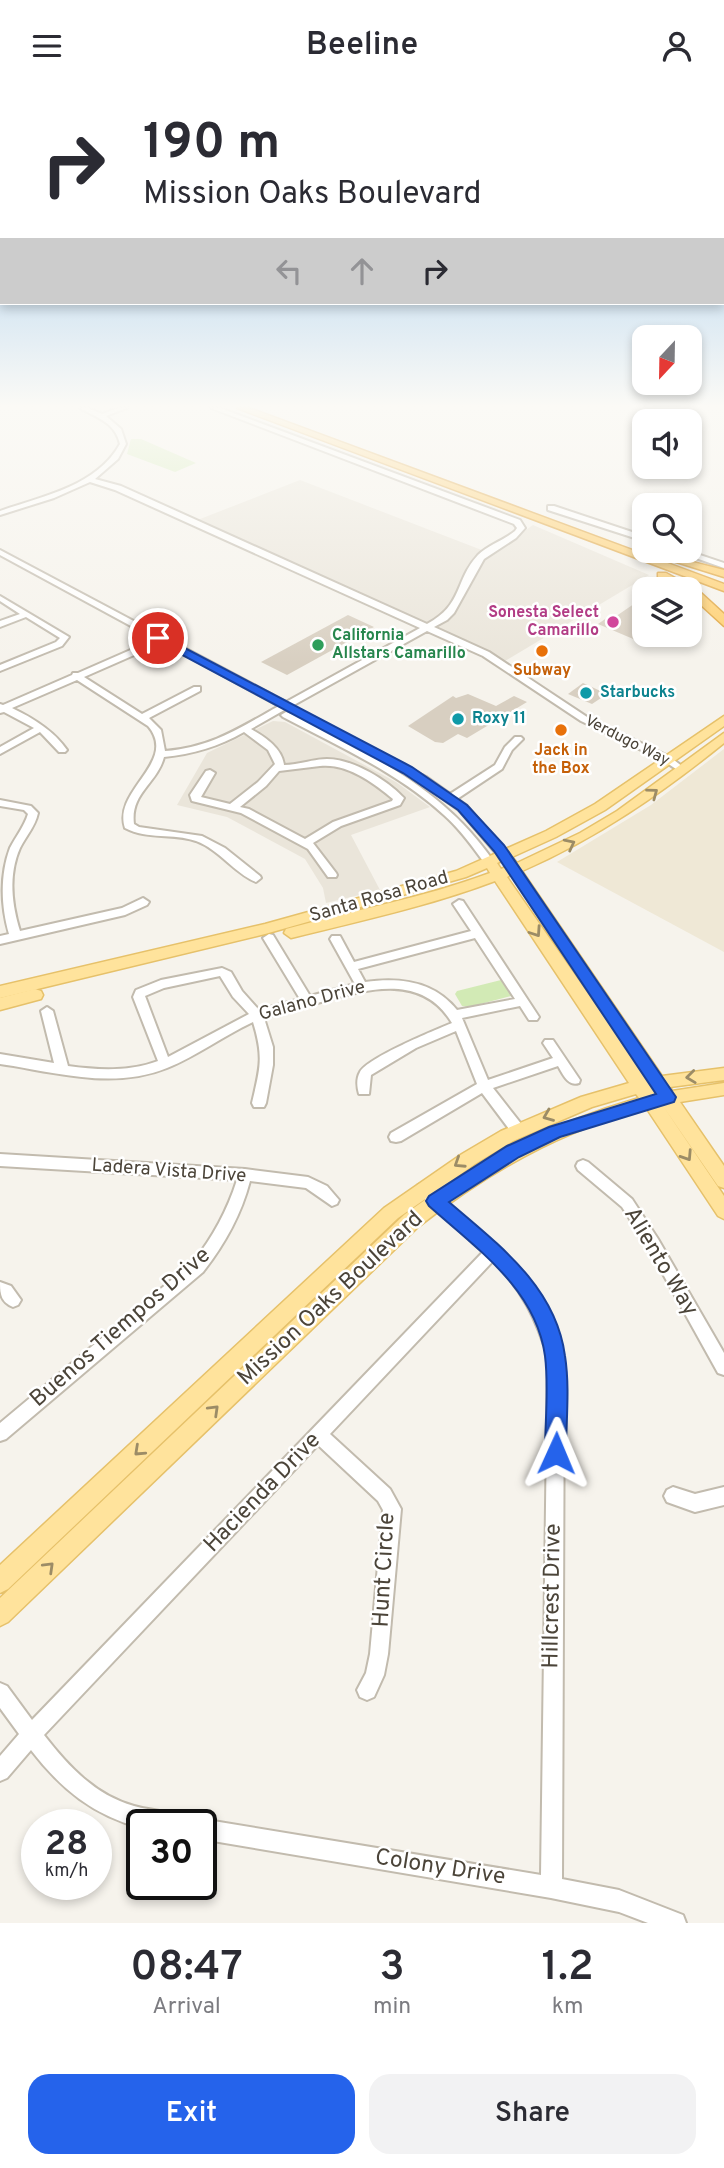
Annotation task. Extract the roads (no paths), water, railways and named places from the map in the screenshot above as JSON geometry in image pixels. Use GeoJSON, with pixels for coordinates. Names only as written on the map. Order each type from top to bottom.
{"type":"FeatureCollection","features":[{"type":"Feature","properties":{"kind":"highway"},"geometry":{"type":"LineString","coordinates":[[472,493],[724,588]]}},
{"type":"Feature","properties":{"kind":"highway"},"geometry":{"type":"LineString","coordinates":[[495,493],[632,543]]}},
{"type":"Feature","properties":{"kind":"highway"},"geometry":{"type":"LineString","coordinates":[[538,518],[688,588],[707,601],[724,622]]}},
{"type":"Feature","properties":{"kind":"highway"},"geometry":{"type":"LineString","coordinates":[[687,563],[724,576]]}},
{"type":"Feature","properties":{"kind":"main road","name":"Santa Rosa Road"},"geometry":{"type":"LineString","coordinates":[[0,1004],[431,898],[501,865],[600,807],[724,720]]}},
{"type":"Feature","properties":{"kind":"main road","name":"Santa Rosa Road"},"geometry":{"type":"LineString","coordinates":[[0,992],[265,929],[564,847],[611,821],[724,737]]}},
{"type":"Feature","properties":{"kind":"main road"},"geometry":{"type":"LineString","coordinates":[[501,865],[654,1092],[724,1211]]}},
{"type":"Feature","properties":{"kind":"main road","name":"Mission Oaks Boulevard"},"geometry":{"type":"LineString","coordinates":[[0,1614],[411,1221],[429,1195],[455,1166],[517,1129],[579,1105],[654,1092],[724,1074]]}},
{"type":"Feature","properties":{"kind":"main road","name":"Mission Oaks Boulevard"},"geometry":{"type":"LineString","coordinates":[[0,1581],[391,1213],[513,1151],[654,1092],[724,1089]]}},
{"type":"Feature","properties":{"kind":"main road"},"geometry":{"type":"LineString","coordinates":[[654,1092],[724,1181]]}},
{"type":"Feature","properties":{"kind":"street"},"geometry":{"type":"LineString","coordinates":[[0,513],[51,493]]}},
{"type":"Feature","properties":{"kind":"street","name":"Verdugo Way"},"geometry":{"type":"LineString","coordinates":[[130,493],[426,629],[429,634],[498,667],[579,726],[682,770]]}},
{"type":"Feature","properties":{"kind":"street"},"geometry":{"type":"LineString","coordinates":[[160,754],[205,748],[245,729],[426,629],[456,607],[471,570],[484,554],[518,532],[521,525],[438,493]]}},
{"type":"Feature","properties":{"kind":"street"},"geometry":{"type":"LineString","coordinates":[[551,507],[632,542]]}},
{"type":"Feature","properties":{"kind":"street"},"geometry":{"type":"LineString","coordinates":[[0,551],[153,640]]}},
{"type":"Feature","properties":{"kind":"street"},"geometry":{"type":"LineString","coordinates":[[702,558],[724,566]]}},
{"type":"Feature","properties":{"kind":"street"},"geometry":{"type":"LineString","coordinates":[[0,559],[283,708],[417,775],[451,798],[478,823],[501,865]]}},
{"type":"Feature","properties":{"kind":"street"},"geometry":{"type":"LineString","coordinates":[[0,599],[64,635],[64,640],[0,668]]}},
{"type":"Feature","properties":{"kind":"street"},"geometry":{"type":"LineString","coordinates":[[0,624],[27,614]]}},
{"type":"Feature","properties":{"kind":"street"},"geometry":{"type":"LineString","coordinates":[[1,706],[153,640]]}},
{"type":"Feature","properties":{"kind":"street"},"geometry":{"type":"LineString","coordinates":[[1,706],[153,640]]}},
{"type":"Feature","properties":{"kind":"street"},"geometry":{"type":"LineString","coordinates":[[76,675],[155,727],[160,754],[155,769],[130,800],[127,819],[129,826],[136,830],[181,833],[219,846],[256,878]]}},
{"type":"Feature","properties":{"kind":"street"},"geometry":{"type":"LineString","coordinates":[[142,717],[197,689]]}},
{"type":"Feature","properties":{"kind":"street"},"geometry":{"type":"LineString","coordinates":[[1,706],[40,728],[59,743],[62,750]]}},
{"type":"Feature","properties":{"kind":"street"},"geometry":{"type":"LineString","coordinates":[[283,708],[403,778],[442,806],[501,865]]}},
{"type":"Feature","properties":{"kind":"street"},"geometry":{"type":"LineString","coordinates":[[0,751],[40,728]]}},
{"type":"Feature","properties":{"kind":"street"},"geometry":{"type":"LineString","coordinates":[[233,807],[278,768],[280,762],[261,739],[245,729]]}},
{"type":"Feature","properties":{"kind":"street"},"geometry":{"type":"LineString","coordinates":[[451,798],[499,767],[508,749],[518,739]]}},
{"type":"Feature","properties":{"kind":"street"},"geometry":{"type":"LineString","coordinates":[[346,767],[363,757]]}},
{"type":"Feature","properties":{"kind":"street"},"geometry":{"type":"LineString","coordinates":[[278,768],[297,769],[327,762],[346,767],[399,797],[399,800],[337,824],[305,843]]}},
{"type":"Feature","properties":{"kind":"street"},"geometry":{"type":"LineString","coordinates":[[210,773],[195,797],[233,807],[305,843],[315,850],[332,875]]}},
{"type":"Feature","properties":{"kind":"street"},"geometry":{"type":"LineString","coordinates":[[0,803],[27,808],[33,813],[13,855],[8,880],[7,907],[16,937]]}},
{"type":"Feature","properties":{"kind":"street"},"geometry":{"type":"LineString","coordinates":[[0,940],[125,911],[143,902]]}},
{"type":"Feature","properties":{"kind":"street"},"geometry":{"type":"LineString","coordinates":[[459,904],[533,1017]]}},
{"type":"Feature","properties":{"kind":"street"},"geometry":{"type":"LineString","coordinates":[[351,967],[478,933]]}},
{"type":"Feature","properties":{"kind":"street"},"geometry":{"type":"LineString","coordinates":[[270,938],[307,1001]]}},
{"type":"Feature","properties":{"kind":"street"},"geometry":{"type":"LineString","coordinates":[[336,939],[362,987]]}},
{"type":"Feature","properties":{"kind":"street"},"geometry":{"type":"LineString","coordinates":[[165,1064],[139,997],[145,989],[206,973],[222,972],[227,975],[237,994],[257,1015],[268,1053],[258,1103]]}},
{"type":"Feature","properties":{"kind":"street","name":"Galano Drive"},"geometry":{"type":"LineString","coordinates":[[0,1059],[62,1069],[134,1073],[165,1064],[257,1015],[362,987],[393,984],[415,987],[437,997],[457,1020],[484,1086],[517,1129]]}},
{"type":"Feature","properties":{"kind":"street"},"geometry":{"type":"LineString","coordinates":[[364,1090],[363,1077],[366,1072],[412,1045],[457,1020],[524,1001]]}},
{"type":"Feature","properties":{"kind":"street"},"geometry":{"type":"LineString","coordinates":[[47,1011],[62,1069]]}},
{"type":"Feature","properties":{"kind":"street"},"geometry":{"type":"LineString","coordinates":[[549,1043],[574,1080]]}},
{"type":"Feature","properties":{"kind":"street"},"geometry":{"type":"LineString","coordinates":[[396,1136],[484,1086],[559,1061]]}},
{"type":"Feature","properties":{"kind":"street","name":"Ladera Vista Drive"},"geometry":{"type":"LineString","coordinates":[[0,1160],[245,1175],[308,1183],[332,1199]]}},
{"type":"Feature","properties":{"kind":"street","name":"Aliento Way"},"geometry":{"type":"LineString","coordinates":[[583,1166],[627,1203],[653,1243],[724,1368]]}},
{"type":"Feature","properties":{"kind":"street","name":"Buenos Tiempos Drive"},"geometry":{"type":"LineString","coordinates":[[0,1433],[198,1267],[218,1244],[228,1226],[237,1206],[245,1175]]}},
{"type":"Feature","properties":{"kind":"street","name":"Hillcrest Drive"},"geometry":{"type":"LineString","coordinates":[[429,1195],[493,1251],[524,1283],[540,1307],[551,1337],[557,1372],[551,1887]]}},
{"type":"Feature","properties":{"kind":"street","name":"Hacienda Drive"},"geometry":{"type":"LineString","coordinates":[[0,1771],[493,1251]]}},
{"type":"Feature","properties":{"kind":"street"},"geometry":{"type":"LineString","coordinates":[[0,1289],[6,1291],[13,1300]]}},
{"type":"Feature","properties":{"kind":"street","name":"Hunt Circle"},"geometry":{"type":"LineString","coordinates":[[319,1435],[384,1495],[392,1509],[379,1654],[375,1675],[367,1690]]}},
{"type":"Feature","properties":{"kind":"street"},"geometry":{"type":"LineString","coordinates":[[673,1496],[695,1503],[724,1496]]}},
{"type":"Feature","properties":{"kind":"street"},"geometry":{"type":"LineString","coordinates":[[0,1693],[85,1794],[126,1814]]}},
{"type":"Feature","properties":{"kind":"street","name":"Colony Drive"},"geometry":{"type":"LineString","coordinates":[[217,1832],[551,1887],[620,1901],[675,1923]]}},
{"type":"Feature","properties":{"kind":"place","name":"Sonesta Select Camarillo"},"geometry":{"type":"Point","coordinates":[613,622]}},
{"type":"Feature","properties":{"kind":"place","name":"California Allstars Camarillo"},"geometry":{"type":"Point","coordinates":[318,645]}},
{"type":"Feature","properties":{"kind":"place","name":"Subway"},"geometry":{"type":"Point","coordinates":[542,651]}},
{"type":"Feature","properties":{"kind":"place","name":"Starbucks"},"geometry":{"type":"Point","coordinates":[586,693]}},
{"type":"Feature","properties":{"kind":"place","name":"Roxy 11"},"geometry":{"type":"Point","coordinates":[458,719]}},
{"type":"Feature","properties":{"kind":"place","name":"Jack in the Box"},"geometry":{"type":"Point","coordinates":[561,730]}}]}
